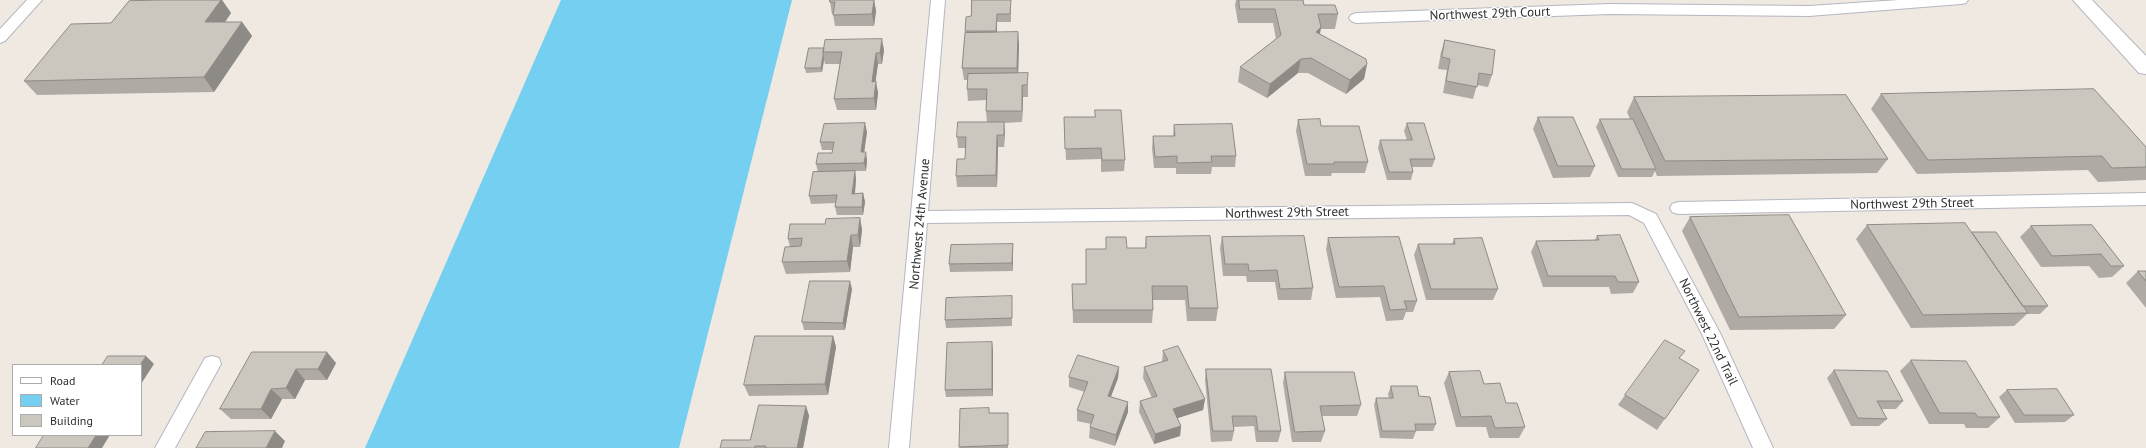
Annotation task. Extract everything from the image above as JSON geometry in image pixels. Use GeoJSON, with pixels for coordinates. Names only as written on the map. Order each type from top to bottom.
{"type":"FeatureCollection","features":[{"type":"Feature","properties":{"kind":"street"},"geometry":{"type":"LineString","coordinates":[[0,38],[34,0]]}},
{"type":"Feature","properties":{"kind":"street","name":"Northwest 24th Avenue"},"geometry":{"type":"LineString","coordinates":[[899,448],[921,217],[938,0]]}},
{"type":"Feature","properties":{"kind":"street","name":"Northwest 29th Court"},"geometry":{"type":"LineString","coordinates":[[1356,18],[1610,10],[1809,11],[1960,0]]}},
{"type":"Feature","properties":{"kind":"street"},"geometry":{"type":"LineString","coordinates":[[2082,0],[2146,68]]}},
{"type":"Feature","properties":{"kind":"street","name":"Northwest 29th Street"},"geometry":{"type":"LineString","coordinates":[[1678,208],[2146,198]]}},
{"type":"Feature","properties":{"kind":"street","name":"Northwest 29th Street"},"geometry":{"type":"LineString","coordinates":[[921,217],[1632,208],[1650,219]]}},
{"type":"Feature","properties":{"kind":"street","name":"Northwest 22nd Trail"},"geometry":{"type":"LineString","coordinates":[[1650,219],[1711,333],[1763,448]]}},
{"type":"Feature","properties":{"kind":"street"},"geometry":{"type":"LineString","coordinates":[[165,448],[212,364]]}},
{"type":"Feature","properties":{"kind":"water"},"geometry":{"type":"Polygon","coordinates":[[[561,0],[792,0],[679,448],[365,448],[561,0]]]}},
{"type":"Feature","properties":{"kind":"building"},"geometry":{"type":"Polygon","coordinates":[[[221,0],[205,22],[242,22],[204,77],[24,81],[71,24],[111,23],[129,1],[221,0]]]}},
{"type":"Feature","properties":{"kind":"building"},"geometry":{"type":"Polygon","coordinates":[[[830,0],[874,0],[872,14],[833,15],[835,2],[830,2],[830,0]]]}},
{"type":"Feature","properties":{"kind":"building"},"geometry":{"type":"Polygon","coordinates":[[[972,0],[1011,0],[1010,14],[997,14],[996,31],[965,31],[966,17],[971,16],[972,0]]]}},
{"type":"Feature","properties":{"kind":"building"},"geometry":{"type":"Polygon","coordinates":[[[1239,0],[1303,0],[1304,5],[1335,5],[1338,14],[1318,14],[1321,27],[1316,32],[1366,59],[1367,64],[1350,80],[1311,58],[1301,59],[1270,84],[1240,67],[1281,35],[1275,9],[1240,9],[1239,0]]]}},
{"type":"Feature","properties":{"kind":"building"},"geometry":{"type":"Polygon","coordinates":[[[1018,32],[1017,68],[962,68],[965,33],[1018,32]]]}},
{"type":"Feature","properties":{"kind":"building"},"geometry":{"type":"Polygon","coordinates":[[[882,39],[880,53],[876,53],[872,82],[876,81],[874,98],[834,99],[842,52],[823,52],[825,40],[882,39]]]}},
{"type":"Feature","properties":{"kind":"building"},"geometry":{"type":"Polygon","coordinates":[[[1445,40],[1495,50],[1492,75],[1479,73],[1477,87],[1446,81],[1450,59],[1442,57],[1445,40]]]}},
{"type":"Feature","properties":{"kind":"building"},"geometry":{"type":"Polygon","coordinates":[[[809,48],[824,48],[821,68],[805,68],[809,48]]]}},
{"type":"Feature","properties":{"kind":"building"},"geometry":{"type":"Polygon","coordinates":[[[1028,73],[1027,85],[1022,85],[1022,111],[986,111],[987,89],[967,89],[968,74],[1028,73]]]}},
{"type":"Feature","properties":{"kind":"building"},"geometry":{"type":"Polygon","coordinates":[[[2094,89],[2146,147],[2146,167],[2112,168],[2102,156],[1928,160],[1881,94],[2094,89]]]}},
{"type":"Feature","properties":{"kind":"building"},"geometry":{"type":"Polygon","coordinates":[[[1846,95],[1888,159],[1665,161],[1634,97],[1846,95]]]}},
{"type":"Feature","properties":{"kind":"building"},"geometry":{"type":"Polygon","coordinates":[[[1095,110],[1121,110],[1125,160],[1102,160],[1101,148],[1065,149],[1064,117],[1095,117],[1095,110]]]}},
{"type":"Feature","properties":{"kind":"building"},"geometry":{"type":"Polygon","coordinates":[[[1538,117],[1573,117],[1595,166],[1558,166],[1538,117]]]}},
{"type":"Feature","properties":{"kind":"building"},"geometry":{"type":"Polygon","coordinates":[[[1320,119],[1321,126],[1359,126],[1368,162],[1307,164],[1298,120],[1320,119]]]}},
{"type":"Feature","properties":{"kind":"building"},"geometry":{"type":"Polygon","coordinates":[[[1600,119],[1633,119],[1656,169],[1622,169],[1600,119]]]}},
{"type":"Feature","properties":{"kind":"building"},"geometry":{"type":"Polygon","coordinates":[[[958,122],[1004,122],[1004,135],[997,135],[996,175],[956,176],[957,159],[965,159],[966,137],[957,137],[958,122]]]}},
{"type":"Feature","properties":{"kind":"building"},"geometry":{"type":"Polygon","coordinates":[[[865,123],[861,152],[866,152],[864,163],[816,164],[818,153],[832,153],[834,142],[820,142],[824,124],[865,123]]]}},
{"type":"Feature","properties":{"kind":"building"},"geometry":{"type":"Polygon","coordinates":[[[1407,123],[1424,123],[1435,159],[1410,159],[1413,172],[1389,172],[1380,140],[1412,140],[1407,123]]]}},
{"type":"Feature","properties":{"kind":"building"},"geometry":{"type":"Polygon","coordinates":[[[1232,124],[1236,156],[1211,156],[1212,162],[1177,163],[1177,156],[1155,157],[1153,136],[1175,136],[1174,125],[1232,124]]]}},
{"type":"Feature","properties":{"kind":"building"},"geometry":{"type":"Polygon","coordinates":[[[855,171],[852,194],[863,193],[862,207],[835,207],[837,195],[809,196],[813,172],[855,171]]]}},
{"type":"Feature","properties":{"kind":"building"},"geometry":{"type":"Polygon","coordinates":[[[1789,215],[1846,315],[1739,317],[1690,217],[1789,215]]]}},
{"type":"Feature","properties":{"kind":"building"},"geometry":{"type":"Polygon","coordinates":[[[860,218],[858,235],[851,235],[847,261],[782,262],[785,247],[801,246],[802,238],[788,239],[790,224],[825,224],[826,219],[860,218]]]}},
{"type":"Feature","properties":{"kind":"building"},"geometry":{"type":"Polygon","coordinates":[[[1965,223],[2028,313],[1923,315],[1867,225],[1965,223]]]}},
{"type":"Feature","properties":{"kind":"building"},"geometry":{"type":"Polygon","coordinates":[[[2092,225],[2124,266],[2111,266],[2101,254],[2052,256],[2031,226],[2092,225]]]}},
{"type":"Feature","properties":{"kind":"building"},"geometry":{"type":"Polygon","coordinates":[[[1972,232],[1996,232],[2048,306],[2023,306],[1972,232]]]}},
{"type":"Feature","properties":{"kind":"building"},"geometry":{"type":"Polygon","coordinates":[[[1620,235],[1639,282],[1618,282],[1615,276],[1548,276],[1536,241],[1599,240],[1597,236],[1620,235]]]}},
{"type":"Feature","properties":{"kind":"building"},"geometry":{"type":"Polygon","coordinates":[[[1210,236],[1218,308],[1189,308],[1187,286],[1152,286],[1153,310],[1073,310],[1072,284],[1086,284],[1086,249],[1106,249],[1106,237],[1126,237],[1127,248],[1146,248],[1146,237],[1210,236]]]}},
{"type":"Feature","properties":{"kind":"building"},"geometry":{"type":"Polygon","coordinates":[[[1304,236],[1313,288],[1280,289],[1277,270],[1249,271],[1248,264],[1225,264],[1222,237],[1304,236]]]}},
{"type":"Feature","properties":{"kind":"building"},"geometry":{"type":"Polygon","coordinates":[[[1399,237],[1417,301],[1404,301],[1407,309],[1390,310],[1384,286],[1339,287],[1328,238],[1399,237]]]}},
{"type":"Feature","properties":{"kind":"building"},"geometry":{"type":"Polygon","coordinates":[[[1482,238],[1498,289],[1431,289],[1418,244],[1455,244],[1454,239],[1482,238]]]}},
{"type":"Feature","properties":{"kind":"building"},"geometry":{"type":"Polygon","coordinates":[[[1013,244],[1012,263],[949,264],[951,245],[1013,244]]]}},
{"type":"Feature","properties":{"kind":"building"},"geometry":{"type":"Polygon","coordinates":[[[2138,271],[2146,271],[2146,281],[2138,271]]]}},
{"type":"Feature","properties":{"kind":"building"},"geometry":{"type":"Polygon","coordinates":[[[810,281],[850,281],[843,323],[802,322],[810,281]]]}},
{"type":"Feature","properties":{"kind":"building"},"geometry":{"type":"Polygon","coordinates":[[[1012,296],[1012,318],[945,320],[946,298],[1012,296]]]}},
{"type":"Feature","properties":{"kind":"building"},"geometry":{"type":"Polygon","coordinates":[[[755,336],[833,336],[825,384],[744,385],[755,336]]]}},
{"type":"Feature","properties":{"kind":"building"},"geometry":{"type":"Polygon","coordinates":[[[1665,340],[1685,351],[1679,358],[1699,370],[1665,419],[1625,395],[1665,340]]]}},
{"type":"Feature","properties":{"kind":"building"},"geometry":{"type":"Polygon","coordinates":[[[992,342],[992,389],[945,390],[947,343],[992,342]]]}},
{"type":"Feature","properties":{"kind":"building"},"geometry":{"type":"Polygon","coordinates":[[[1178,346],[1205,399],[1173,409],[1181,426],[1155,434],[1140,401],[1157,396],[1144,367],[1168,360],[1163,351],[1178,346]]]}},
{"type":"Feature","properties":{"kind":"building"},"geometry":{"type":"Polygon","coordinates":[[[252,352],[327,352],[318,369],[296,369],[286,388],[271,389],[261,409],[220,409],[252,352]]]}},
{"type":"Feature","properties":{"kind":"building"},"geometry":{"type":"Polygon","coordinates":[[[1078,355],[1119,367],[1108,396],[1128,402],[1116,435],[1090,427],[1094,415],[1077,410],[1088,382],[1069,377],[1078,355]]]}},
{"type":"Feature","properties":{"kind":"building"},"geometry":{"type":"Polygon","coordinates":[[[108,356],[146,356],[141,364],[103,364],[108,356]]]}},
{"type":"Feature","properties":{"kind":"building"},"geometry":{"type":"Polygon","coordinates":[[[1911,360],[1966,361],[2000,417],[1978,417],[1975,413],[1940,413],[1911,360]]]}},
{"type":"Feature","properties":{"kind":"building"},"geometry":{"type":"Polygon","coordinates":[[[1206,369],[1271,369],[1281,431],[1258,431],[1256,416],[1232,416],[1234,431],[1213,431],[1206,369]]]}},
{"type":"Feature","properties":{"kind":"building"},"geometry":{"type":"Polygon","coordinates":[[[1834,370],[1887,371],[1903,401],[1877,401],[1887,419],[1858,418],[1834,370]]]}},
{"type":"Feature","properties":{"kind":"building"},"geometry":{"type":"Polygon","coordinates":[[[1480,371],[1484,384],[1500,383],[1506,403],[1517,403],[1525,427],[1495,428],[1491,416],[1461,417],[1449,372],[1480,371]]]}},
{"type":"Feature","properties":{"kind":"building"},"geometry":{"type":"Polygon","coordinates":[[[1285,372],[1354,372],[1361,405],[1320,406],[1325,431],[1295,432],[1285,372]]]}},
{"type":"Feature","properties":{"kind":"building"},"geometry":{"type":"Polygon","coordinates":[[[1391,386],[1417,386],[1419,396],[1430,397],[1436,424],[1415,424],[1416,431],[1382,431],[1376,398],[1393,398],[1391,386]]]}},
{"type":"Feature","properties":{"kind":"building"},"geometry":{"type":"Polygon","coordinates":[[[2057,389],[2074,415],[2024,415],[2007,390],[2057,389]]]}},
{"type":"Feature","properties":{"kind":"building"},"geometry":{"type":"Polygon","coordinates":[[[759,405],[806,406],[797,448],[765,448],[766,446],[755,446],[755,448],[720,448],[722,440],[750,440],[759,405]]]}},
{"type":"Feature","properties":{"kind":"building"},"geometry":{"type":"Polygon","coordinates":[[[989,408],[989,413],[1008,413],[1008,445],[959,447],[960,409],[989,408]]]}},
{"type":"Feature","properties":{"kind":"building"},"geometry":{"type":"Polygon","coordinates":[[[275,431],[266,448],[196,448],[205,432],[275,431]]]}},
{"type":"Feature","properties":{"kind":"building"},"geometry":{"type":"Polygon","coordinates":[[[43,436],[95,436],[88,448],[36,448],[43,436]]]}}]}
